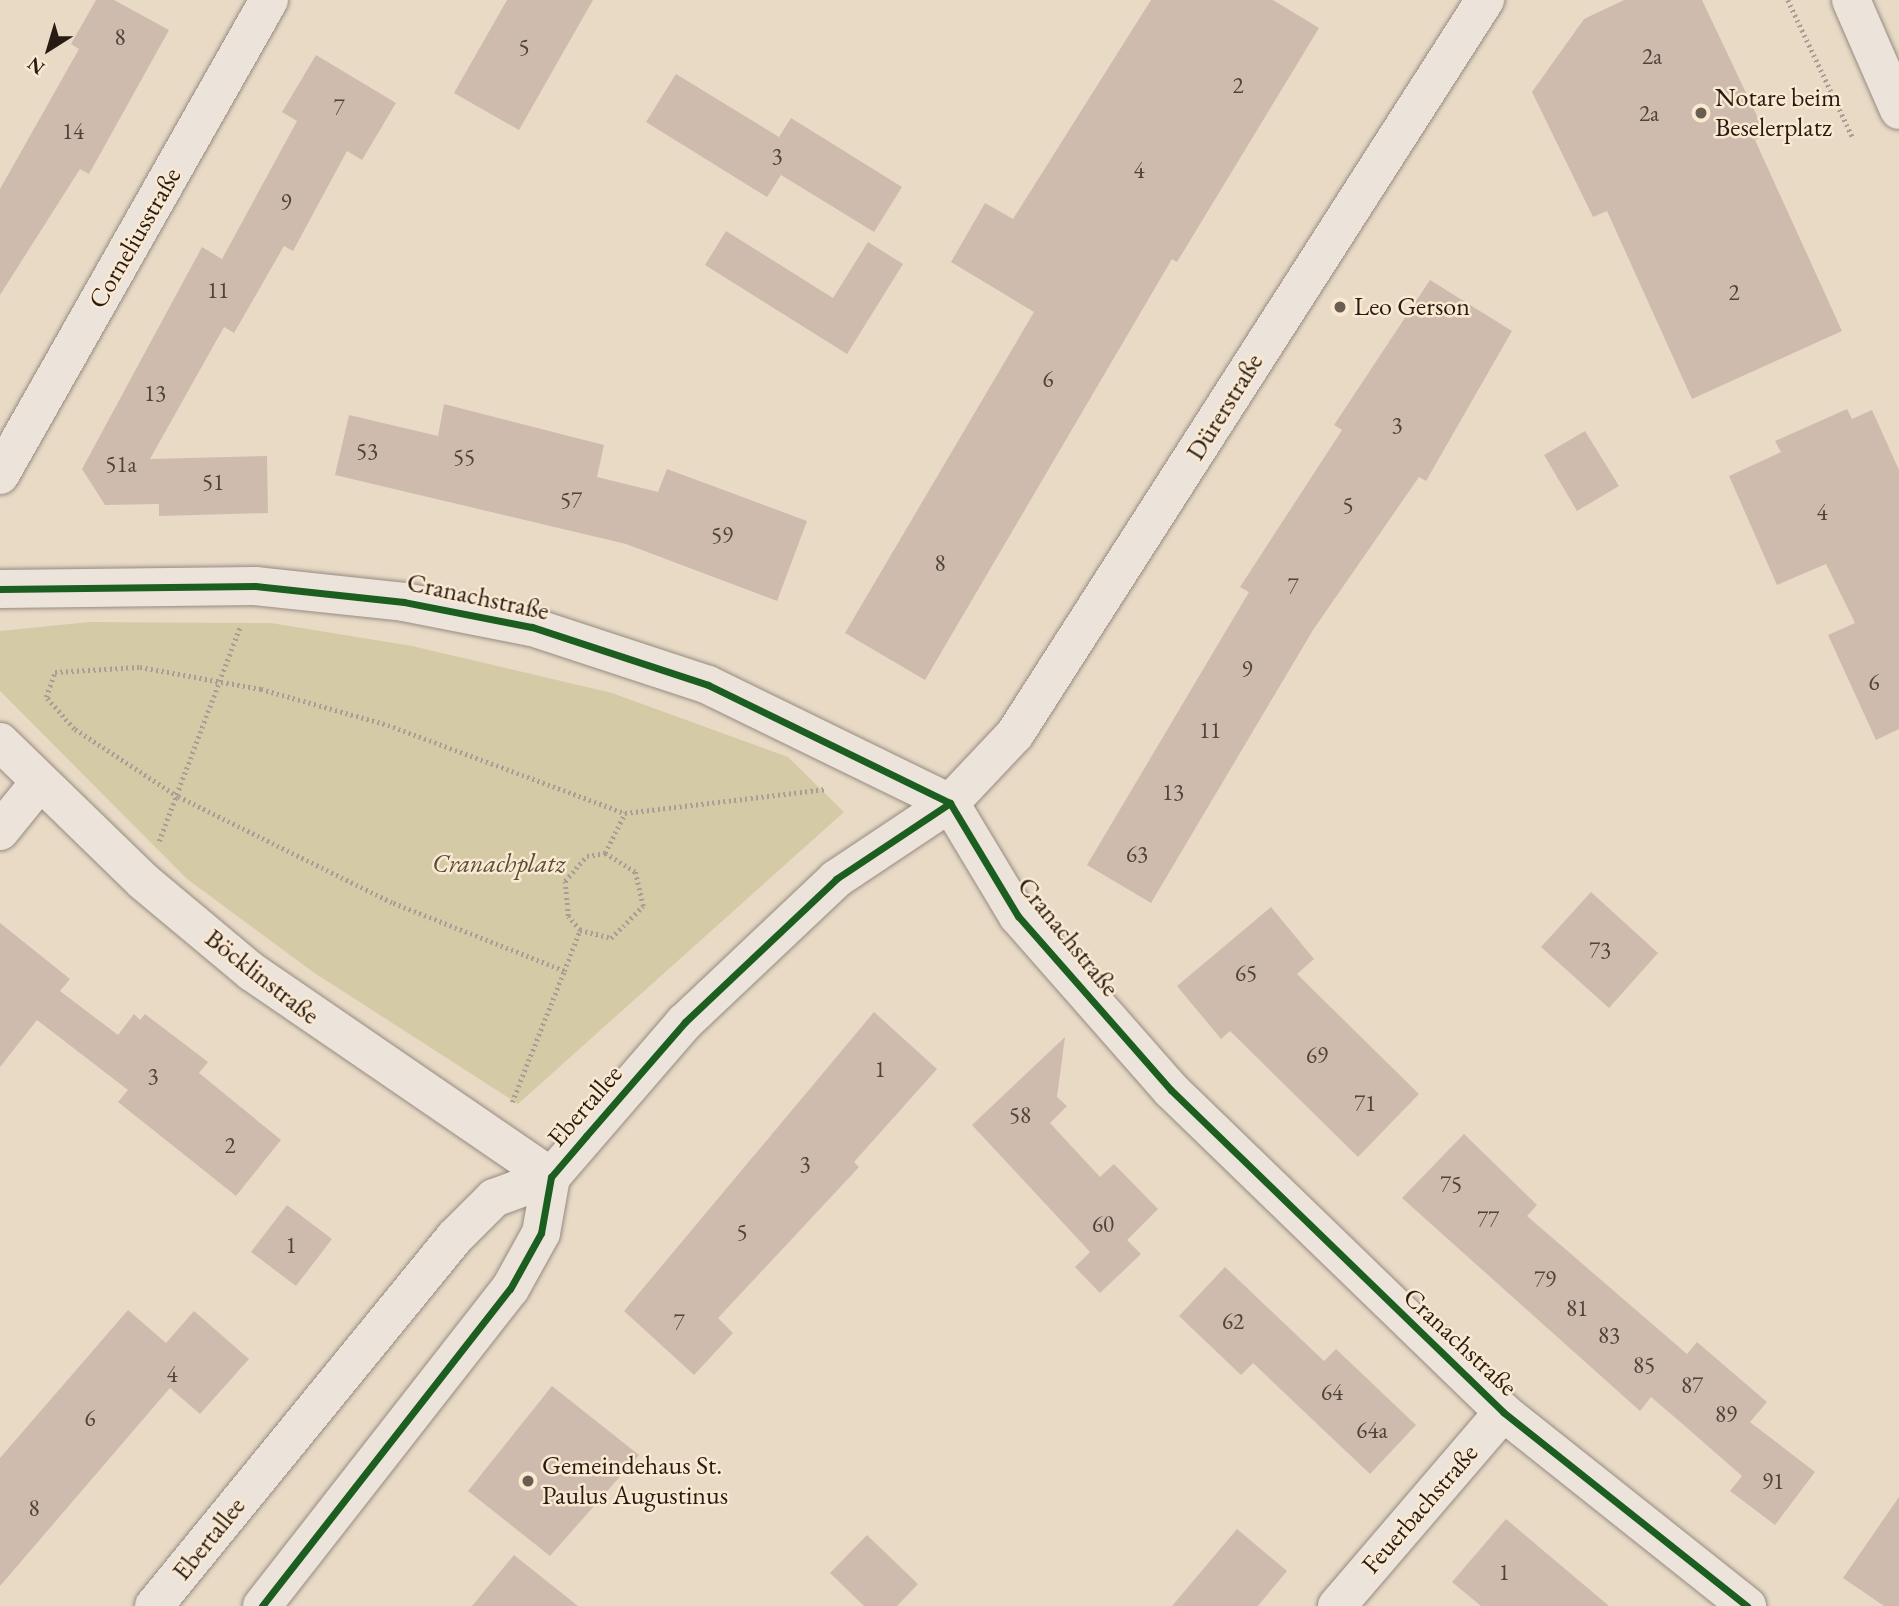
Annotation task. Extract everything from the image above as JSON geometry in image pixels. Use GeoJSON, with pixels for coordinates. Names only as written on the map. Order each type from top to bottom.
{"type":"FeatureCollection","features":[{"type":"Feature","properties":{"kind":"street","name":"Corneliusstraße"},"geometry":{"type":"LineString","coordinates":[[0,475],[269,0]]}},
{"type":"Feature","properties":{"kind":"street","name":"Dürerstraße"},"geometry":{"type":"LineString","coordinates":[[950,803],[1015,734],[1485,0]]}},
{"type":"Feature","properties":{"kind":"street"},"geometry":{"type":"LineString","coordinates":[[1852,0],[1897,100]]}},
{"type":"Feature","properties":{"kind":"street","name":"Cranachstraße"},"geometry":{"type":"LineString","coordinates":[[0,589],[255,586],[404,602],[532,627],[708,685],[950,803],[1018,916],[1171,1090],[1503,1412],[1747,1606]]}},
{"type":"Feature","properties":{"kind":"street","name":"Böcklinstraße"},"geometry":{"type":"LineString","coordinates":[[0,743],[143,881],[355,1047],[551,1177]]}},
{"type":"Feature","properties":{"kind":"street"},"geometry":{"type":"LineString","coordinates":[[0,831],[39,783]]}},
{"type":"Feature","properties":{"kind":"street","name":"Ebertallee"},"geometry":{"type":"LineString","coordinates":[[154,1606],[454,1238],[494,1198],[551,1177],[685,1022],[836,878],[950,803]]}},
{"type":"Feature","properties":{"kind":"street","name":"Ebertallee"},"geometry":{"type":"LineString","coordinates":[[262,1606],[510,1289],[541,1233],[551,1177]]}},
{"type":"Feature","properties":{"kind":"street","name":"Feuerbachstraße"},"geometry":{"type":"LineString","coordinates":[[1337,1606],[1503,1412]]}},
{"type":"Feature","properties":{"kind":"path"},"geometry":{"type":"LineString","coordinates":[[1788,0],[1853,138]]}},
{"type":"Feature","properties":{"kind":"path"},"geometry":{"type":"LineString","coordinates":[[143,881],[178,797],[255,586]]}},
{"type":"Feature","properties":{"kind":"path"},"geometry":{"type":"LineString","coordinates":[[564,971],[392,903],[178,797],[104,751],[46,697],[55,672],[87,666],[220,681],[388,725],[625,813],[834,788]]}},
{"type":"Feature","properties":{"kind":"path"},"geometry":{"type":"LineString","coordinates":[[605,853],[625,813]]}},
{"type":"Feature","properties":{"kind":"path"},"geometry":{"type":"LineString","coordinates":[[605,853],[635,872],[643,906],[611,938],[580,930],[568,916],[565,881],[587,856],[605,853]]}},
{"type":"Feature","properties":{"kind":"path"},"geometry":{"type":"LineString","coordinates":[[506,1116],[580,930]]}},
{"type":"Feature","properties":{"kind":"green space","name":"Cranachplatz"},"geometry":{"type":"Polygon","coordinates":[[[89,622],[271,623],[412,646],[612,693],[788,757],[844,812],[518,1104],[313,972],[187,879],[0,691],[0,631],[89,622]]]}},
{"type":"Feature","properties":{"kind":"building"},"geometry":{"type":"Polygon","coordinates":[[[96,0],[114,0],[169,30],[89,174],[80,169],[0,295],[0,189],[79,49],[71,44],[96,0]]]}},
{"type":"Feature","properties":{"kind":"building"},"geometry":{"type":"Polygon","coordinates":[[[507,0],[593,0],[519,130],[454,93],[507,0]]]}},
{"type":"Feature","properties":{"kind":"building"},"geometry":{"type":"Polygon","coordinates":[[[1151,0],[1273,0],[1319,28],[1177,262],[1172,259],[925,680],[845,633],[1034,312],[951,262],[985,203],[1013,219],[1151,0]]]}},
{"type":"Feature","properties":{"kind":"building"},"geometry":{"type":"Polygon","coordinates":[[[1624,0],[1702,0],[1766,135],[1755,140],[1842,331],[1692,399],[1607,211],[1593,217],[1532,92],[1584,19],[1624,0]]]}},
{"type":"Feature","properties":{"kind":"building"},"geometry":{"type":"Polygon","coordinates":[[[316,55],[396,103],[362,160],[347,151],[293,251],[284,246],[234,333],[224,327],[150,459],[267,456],[268,513],[159,516],[159,504],[105,505],[82,469],[202,247],[222,259],[297,121],[282,112],[316,55]]]}},
{"type":"Feature","properties":{"kind":"building"},"geometry":{"type":"Polygon","coordinates":[[[676,74],[779,137],[791,118],[902,187],[874,232],[781,175],[767,197],[646,122],[676,74]]]}},
{"type":"Feature","properties":{"kind":"building"},"geometry":{"type":"Polygon","coordinates":[[[726,231],[833,298],[868,242],[903,264],[847,354],[705,265],[726,231]]]}},
{"type":"Feature","properties":{"kind":"building"},"geometry":{"type":"Polygon","coordinates":[[[1430,280],[1512,331],[1426,481],[1419,477],[1313,630],[1151,903],[1087,865],[1249,592],[1240,587],[1342,430],[1334,425],[1430,280]]]}},
{"type":"Feature","properties":{"kind":"building"},"geometry":{"type":"Polygon","coordinates":[[[444,404],[604,445],[597,477],[658,492],[667,469],[807,521],[777,601],[626,544],[335,475],[349,415],[438,436],[444,404]]]}},
{"type":"Feature","properties":{"kind":"building"},"geometry":{"type":"Polygon","coordinates":[[[1847,409],[1852,419],[1872,410],[1899,470],[1899,729],[1876,740],[1828,635],[1855,623],[1826,564],[1777,585],[1729,476],[1781,452],[1775,441],[1847,409]]]}},
{"type":"Feature","properties":{"kind":"building"},"geometry":{"type":"Polygon","coordinates":[[[1585,431],[1619,486],[1577,511],[1544,455],[1585,431]]]}},
{"type":"Feature","properties":{"kind":"building"},"geometry":{"type":"Polygon","coordinates":[[[1591,892],[1658,953],[1609,1008],[1541,947],[1591,892]]]}},
{"type":"Feature","properties":{"kind":"building"},"geometry":{"type":"Polygon","coordinates":[[[1271,907],[1314,959],[1297,974],[1419,1094],[1358,1157],[1230,1031],[1221,1039],[1177,986],[1271,907]]]}},
{"type":"Feature","properties":{"kind":"building"},"geometry":{"type":"Polygon","coordinates":[[[0,923],[70,979],[60,991],[118,1035],[134,1014],[140,1020],[145,1014],[208,1062],[199,1073],[281,1140],[236,1196],[118,1102],[128,1090],[37,1020],[0,1067],[0,923]]]}},
{"type":"Feature","properties":{"kind":"building"},"geometry":{"type":"Polygon","coordinates":[[[874,1012],[937,1069],[854,1162],[859,1167],[718,1318],[733,1333],[694,1375],[624,1311],[874,1012]]]}},
{"type":"Feature","properties":{"kind":"building"},"geometry":{"type":"Polygon","coordinates":[[[1065,1037],[1057,1097],[1067,1106],[1050,1123],[1100,1177],[1114,1164],[1158,1209],[1127,1240],[1141,1254],[1100,1293],[1075,1267],[1090,1252],[972,1125],[1065,1037]]]}},
{"type":"Feature","properties":{"kind":"building"},"geometry":{"type":"Polygon","coordinates":[[[1464,1134],[1537,1205],[1527,1216],[1687,1354],[1697,1342],[1767,1402],[1750,1422],[1815,1472],[1775,1525],[1730,1491],[1742,1476],[1651,1397],[1640,1411],[1402,1198],[1464,1134]]]}},
{"type":"Feature","properties":{"kind":"building"},"geometry":{"type":"Polygon","coordinates":[[[287,1205],[332,1239],[296,1286],[251,1252],[287,1205]]]}},
{"type":"Feature","properties":{"kind":"building"},"geometry":{"type":"Polygon","coordinates":[[[1225,1267],[1324,1361],[1336,1349],[1416,1425],[1370,1474],[1253,1363],[1241,1375],[1179,1316],[1225,1267]]]}},
{"type":"Feature","properties":{"kind":"building"},"geometry":{"type":"Polygon","coordinates":[[[128,1310],[166,1343],[194,1311],[249,1359],[200,1414],[170,1388],[0,1586],[0,1458],[128,1310]]]}},
{"type":"Feature","properties":{"kind":"building"},"geometry":{"type":"Polygon","coordinates":[[[552,1386],[639,1455],[550,1556],[468,1491],[552,1386]]]}},
{"type":"Feature","properties":{"kind":"building"},"geometry":{"type":"Polygon","coordinates":[[[1899,1497],[1899,1606],[1884,1606],[1843,1578],[1899,1497]]]}},
{"type":"Feature","properties":{"kind":"building"},"geometry":{"type":"Polygon","coordinates":[[[1506,1519],[1609,1606],[1481,1606],[1452,1582],[1506,1519]]]}},
{"type":"Feature","properties":{"kind":"building"},"geometry":{"type":"Polygon","coordinates":[[[1237,1529],[1287,1571],[1258,1606],[1172,1606],[1237,1529]]]}},
{"type":"Feature","properties":{"kind":"building"},"geometry":{"type":"Polygon","coordinates":[[[867,1535],[918,1584],[897,1606],[864,1606],[830,1573],[867,1535]]]}},
{"type":"Feature","properties":{"kind":"building"},"geometry":{"type":"Polygon","coordinates":[[[514,1555],[578,1606],[472,1606],[514,1555]]]}},
{"type":"Feature","properties":{"kind":"cycle path"},"geometry":{"type":"LineString","coordinates":[[0,589],[255,586],[404,602],[532,627],[708,685],[950,803],[1018,916],[1171,1090],[1503,1412],[1747,1606]]}},
{"type":"Feature","properties":{"kind":"cycle path"},"geometry":{"type":"LineString","coordinates":[[262,1606],[510,1289],[541,1233],[551,1177],[586,1136],[685,1022],[836,879],[950,803]]}},
{"type":"Feature","properties":{"kind":"place","name":"Notare beim Beselerplatz"},"geometry":{"type":"Point","coordinates":[1701,113]}},
{"type":"Feature","properties":{"kind":"place","name":"Leo Gerson"},"geometry":{"type":"Point","coordinates":[1340,307]}},
{"type":"Feature","properties":{"kind":"place","name":"Gemeindehaus St. Paulus Augustinus"},"geometry":{"type":"Point","coordinates":[528,1481]}}]}
